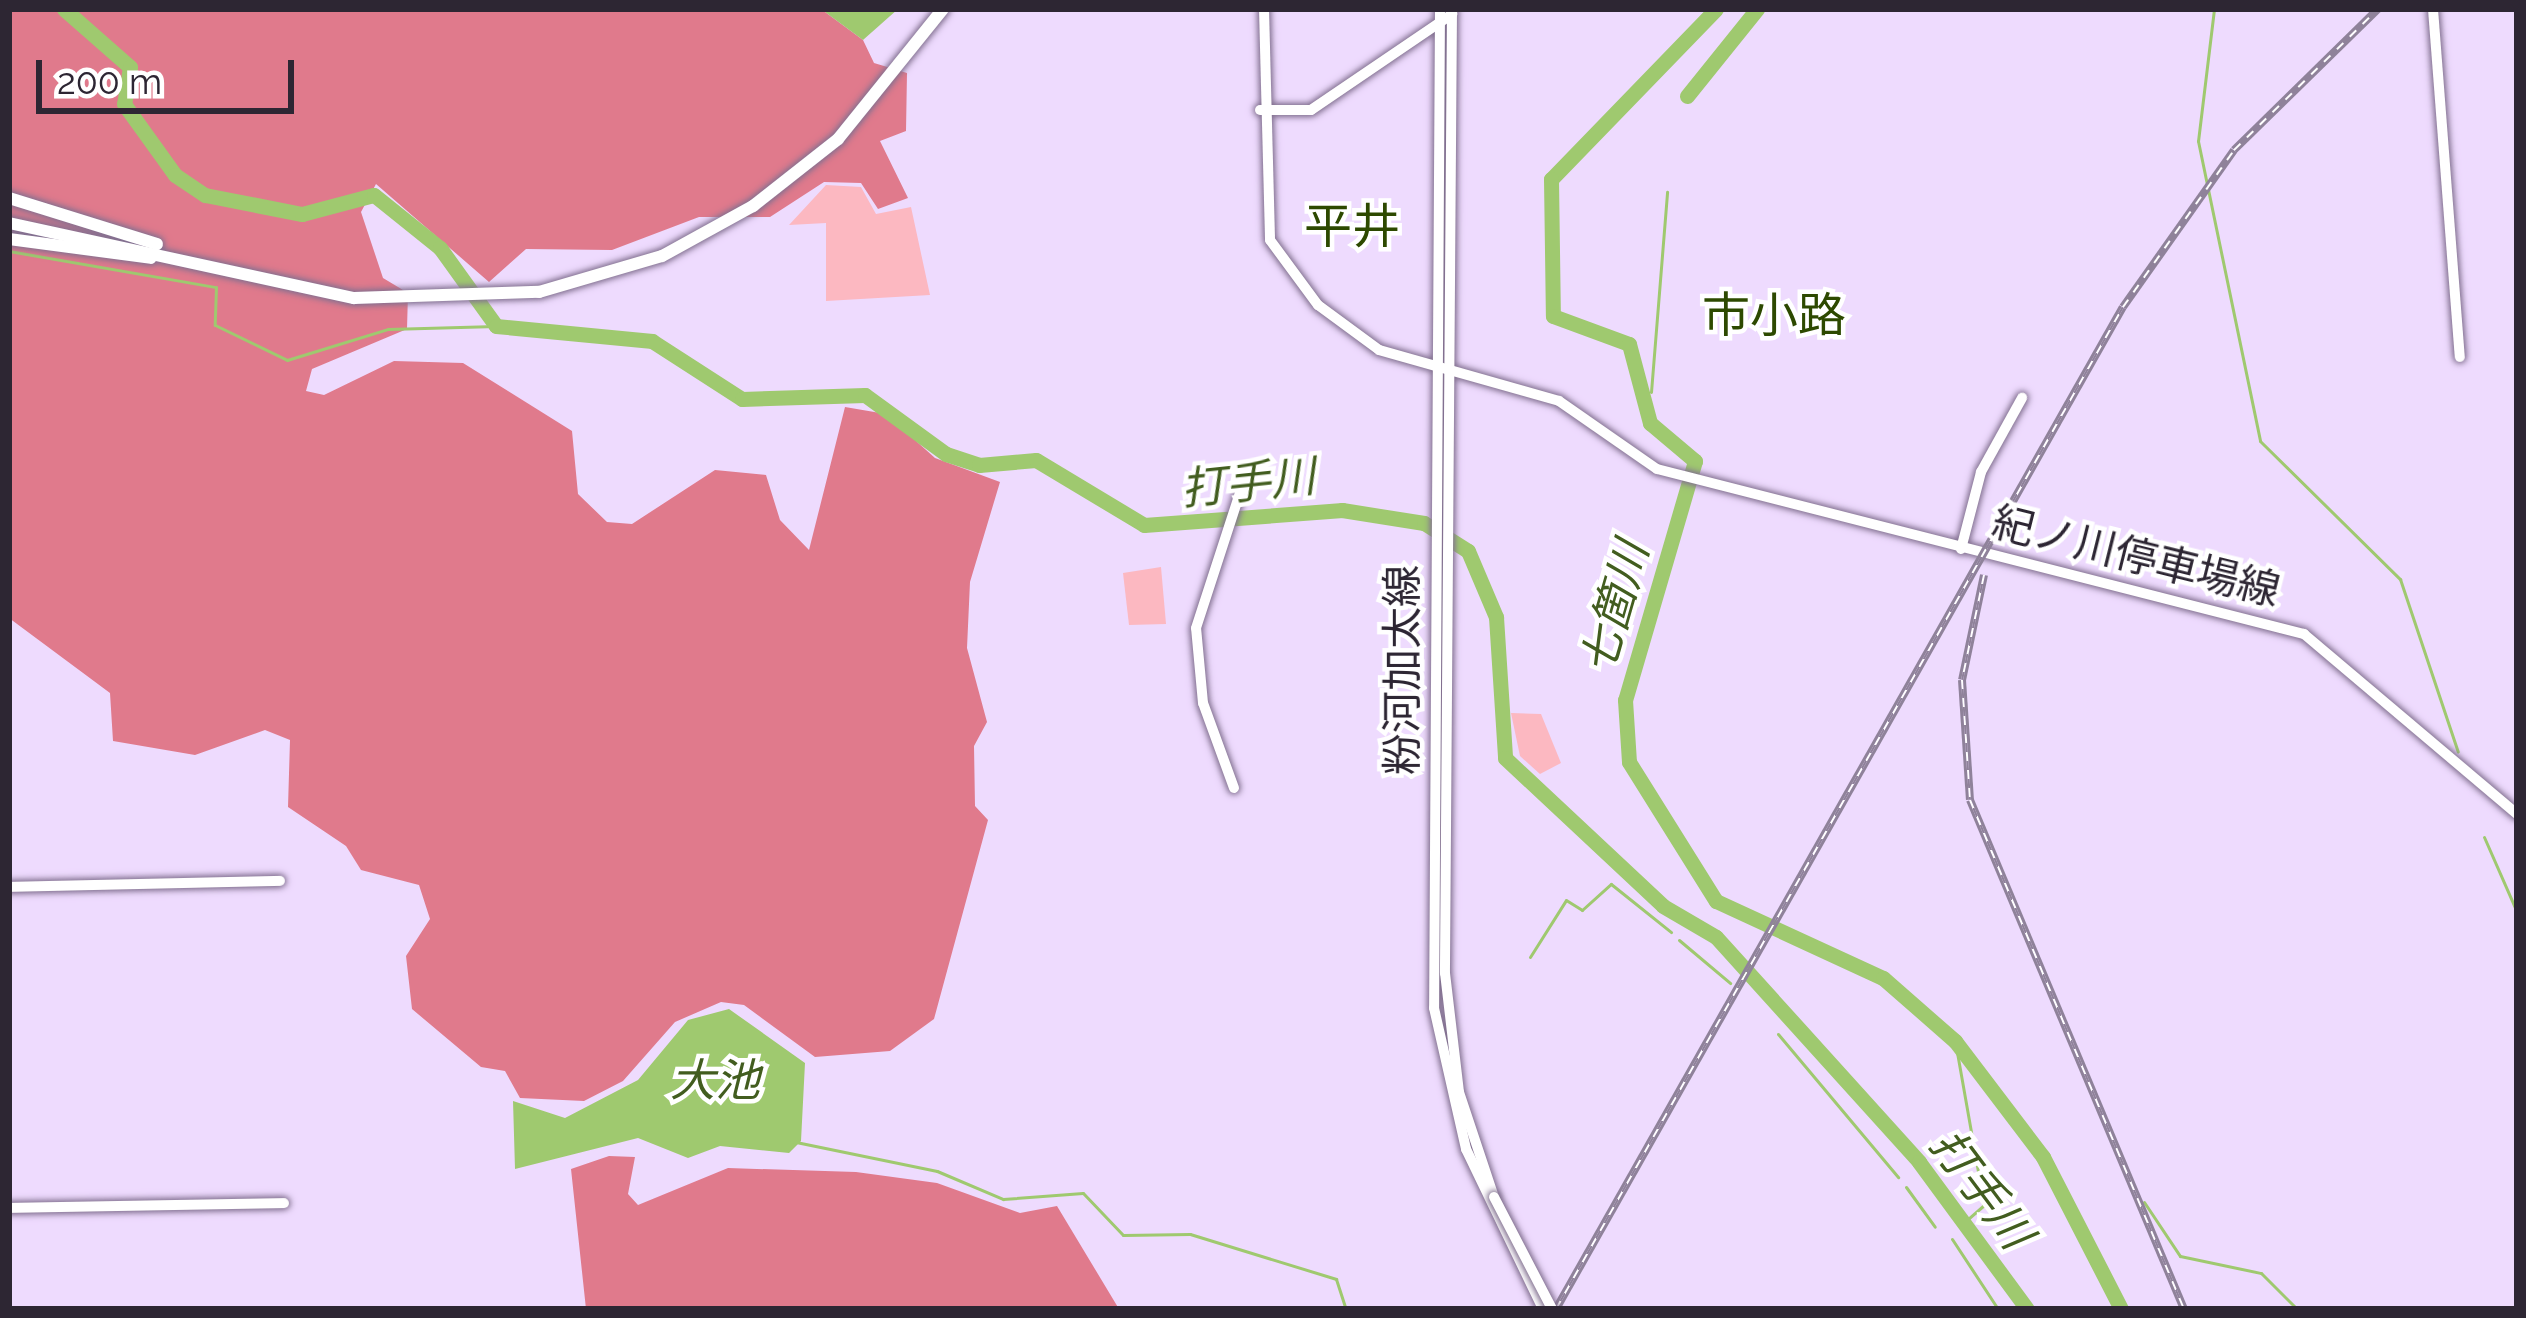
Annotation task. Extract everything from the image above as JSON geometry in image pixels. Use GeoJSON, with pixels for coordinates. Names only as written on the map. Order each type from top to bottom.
{"type":"FeatureCollection","features":[{"type":"Feature","properties":{"kind":"highway"},"geometry":{"type":"LineString","coordinates":[[9,239],[400,302],[507,298],[662,256],[753,206],[838,139],[943,9]]}},
{"type":"Feature","properties":{"kind":"highway"},"geometry":{"type":"LineString","coordinates":[[9,198],[216,266]]}},
{"type":"Feature","properties":{"kind":"highway"},"geometry":{"type":"LineString","coordinates":[[9,223],[276,282]]}},
{"type":"Feature","properties":{"kind":"main road","name":"紀ノ川停車場線"},"geometry":{"type":"LineString","coordinates":[[1264,9],[1260,110],[1264,215],[1295,281],[1378,350],[1443,374],[1559,401],[1645,464],[2304,634],[2517,814]]}},
{"type":"Feature","properties":{"kind":"main road"},"geometry":{"type":"LineString","coordinates":[[2433,9],[2460,357]]}},
{"type":"Feature","properties":{"kind":"main road"},"geometry":{"type":"LineString","coordinates":[[1260,110],[1311,110],[1446,13]]}},
{"type":"Feature","properties":{"kind":"main road","name":"粉河加太線"},"geometry":{"type":"LineString","coordinates":[[1446,13],[1441,616],[1448,1009],[1463,1112],[1490,1198],[1543,1309]]}},
{"type":"Feature","properties":{"kind":"main road"},"geometry":{"type":"LineString","coordinates":[[1961,549],[1981,472],[2022,398]]}},
{"type":"Feature","properties":{"kind":"main road"},"geometry":{"type":"LineString","coordinates":[[1234,788],[1203,703],[1196,628],[1222,528],[1246,474]]}},
{"type":"Feature","properties":{"kind":"main road"},"geometry":{"type":"LineString","coordinates":[[9,887],[280,881]]}},
{"type":"Feature","properties":{"kind":"main road","name":"粉河加太線"},"geometry":{"type":"LineString","coordinates":[[1490,1198],[1552,1309]]}},
{"type":"Feature","properties":{"kind":"main road"},"geometry":{"type":"LineString","coordinates":[[9,1208],[284,1203]]}},
{"type":"Feature","properties":{"kind":"shaded area"},"geometry":{"type":"Polygon","coordinates":[[[9,9],[821,9],[863,40],[874,63],[907,73],[906,131],[880,141],[908,198],[878,209],[861,183],[824,182],[770,217],[699,217],[612,250],[526,249],[489,282],[376,184],[361,212],[383,278],[408,293],[407,329],[312,369],[306,391],[324,395],[394,361],[463,363],[572,431],[578,494],[607,522],[632,524],[715,470],[766,475],[780,520],[809,550],[845,407],[886,414],[935,458],[1000,482],[970,582],[967,648],[987,722],[974,746],[975,806],[988,820],[934,1019],[890,1051],[815,1057],[744,1005],[721,1002],[675,1022],[623,1081],[584,1101],[520,1098],[505,1071],[481,1067],[412,1009],[406,956],[430,919],[419,885],[361,870],[346,846],[288,807],[290,740],[265,730],[195,755],[113,741],[110,693],[9,618],[9,9]]]}},
{"type":"Feature","properties":{"kind":"shaded area"},"geometry":{"type":"Polygon","coordinates":[[[826,185],[861,187],[876,214],[911,207],[930,295],[826,301],[826,223],[789,225],[826,185]]]}},
{"type":"Feature","properties":{"kind":"shaded area"},"geometry":{"type":"Polygon","coordinates":[[[1161,567],[1166,624],[1129,625],[1123,573],[1161,567]]]}},
{"type":"Feature","properties":{"kind":"shaded area"},"geometry":{"type":"Polygon","coordinates":[[[1511,713],[1541,714],[1561,763],[1540,774],[1520,756],[1511,713]]]}},
{"type":"Feature","properties":{"kind":"shaded area"},"geometry":{"type":"Polygon","coordinates":[[[609,1156],[635,1157],[628,1194],[638,1205],[728,1168],[856,1172],[937,1183],[1020,1213],[1057,1206],[1119,1309],[586,1309],[571,1169],[609,1156]]]}},
{"type":"Feature","properties":{"kind":"water"},"geometry":{"type":"Polygon","coordinates":[[[821,9],[898,9],[863,40],[821,9]]]}},
{"type":"Feature","properties":{"kind":"water","name":"大池"},"geometry":{"type":"Polygon","coordinates":[[[729,1009],[805,1063],[801,1141],[789,1153],[720,1146],[688,1158],[638,1138],[515,1169],[513,1101],[565,1118],[638,1080],[688,1020],[729,1009]]]}},
{"type":"Feature","properties":{"kind":"waterway","name":"打手川"},"geometry":{"type":"LineString","coordinates":[[64,9],[130,67],[124,104],[175,175],[205,195],[302,214],[374,195],[440,248],[496,326],[652,341],[742,399],[865,395],[946,454],[979,465],[1036,460],[1144,525],[1342,510],[1424,523],[1468,551],[1496,617],[1505,758],[1663,906],[1716,937],[1919,1162],[2027,1309]]}},
{"type":"Feature","properties":{"kind":"waterway","name":"七箇川"},"geometry":{"type":"LineString","coordinates":[[1716,9],[1551,179],[1553,316],[1629,344],[1650,423],[1695,461],[1625,700],[1629,762],[1716,901],[1883,978],[1955,1041],[2043,1157],[2121,1309]]}},
{"type":"Feature","properties":{"kind":"waterway"},"geometry":{"type":"LineString","coordinates":[[1687,96],[1757,9]]}},
{"type":"Feature","properties":{"kind":"waterway"},"geometry":{"type":"LineString","coordinates":[[2214,9],[2198,141],[2260,441],[2400,579],[2458,752]]}},
{"type":"Feature","properties":{"kind":"waterway"},"geometry":{"type":"LineString","coordinates":[[1651,392],[1667,192]]}},
{"type":"Feature","properties":{"kind":"waterway"},"geometry":{"type":"LineString","coordinates":[[9,251],[216,287],[215,325],[287,360],[388,329],[496,326]]}},
{"type":"Feature","properties":{"kind":"waterway","name":"七箇川"},"geometry":{"type":"LineString","coordinates":[[1642,406],[1646,401]]}},
{"type":"Feature","properties":{"kind":"waterway"},"geometry":{"type":"LineString","coordinates":[[2484,837],[2517,912]]}},
{"type":"Feature","properties":{"kind":"waterway"},"geometry":{"type":"LineString","coordinates":[[1530,957],[1566,900],[1582,910],[1611,884],[1671,932]]}},
{"type":"Feature","properties":{"kind":"waterway"},"geometry":{"type":"LineString","coordinates":[[1679,940],[1730,983]]}},
{"type":"Feature","properties":{"kind":"waterway"},"geometry":{"type":"LineString","coordinates":[[1778,1034],[1898,1177]]}},
{"type":"Feature","properties":{"kind":"waterway"},"geometry":{"type":"LineString","coordinates":[[1955,1041],[1984,1205],[1967,1220]]}},
{"type":"Feature","properties":{"kind":"waterway"},"geometry":{"type":"LineString","coordinates":[[791,1141],[937,1171],[1003,1199],[1083,1193],[1123,1235],[1190,1234],[1336,1279],[1346,1309]]}},
{"type":"Feature","properties":{"kind":"waterway"},"geometry":{"type":"LineString","coordinates":[[1906,1187],[1935,1227]]}},
{"type":"Feature","properties":{"kind":"waterway"},"geometry":{"type":"LineString","coordinates":[[2144,1202],[2180,1256],[2261,1273],[2297,1309]]}},
{"type":"Feature","properties":{"kind":"waterway"},"geometry":{"type":"LineString","coordinates":[[1952,1239],[1998,1309]]}},
{"type":"Feature","properties":{"kind":"railway"},"geometry":{"type":"LineString","coordinates":[[1556,1309],[2123,307],[2234,150],[2378,9]]}},
{"type":"Feature","properties":{"kind":"railway"},"geometry":{"type":"LineString","coordinates":[[1984,575],[1962,680],[1970,800],[2184,1309]]}},
{"type":"Feature","properties":{"kind":"district","name":"平井"},"geometry":{"type":"Point","coordinates":[1352,227]}},
{"type":"Feature","properties":{"kind":"district","name":"市小路"},"geometry":{"type":"Point","coordinates":[1774,316]}}]}
